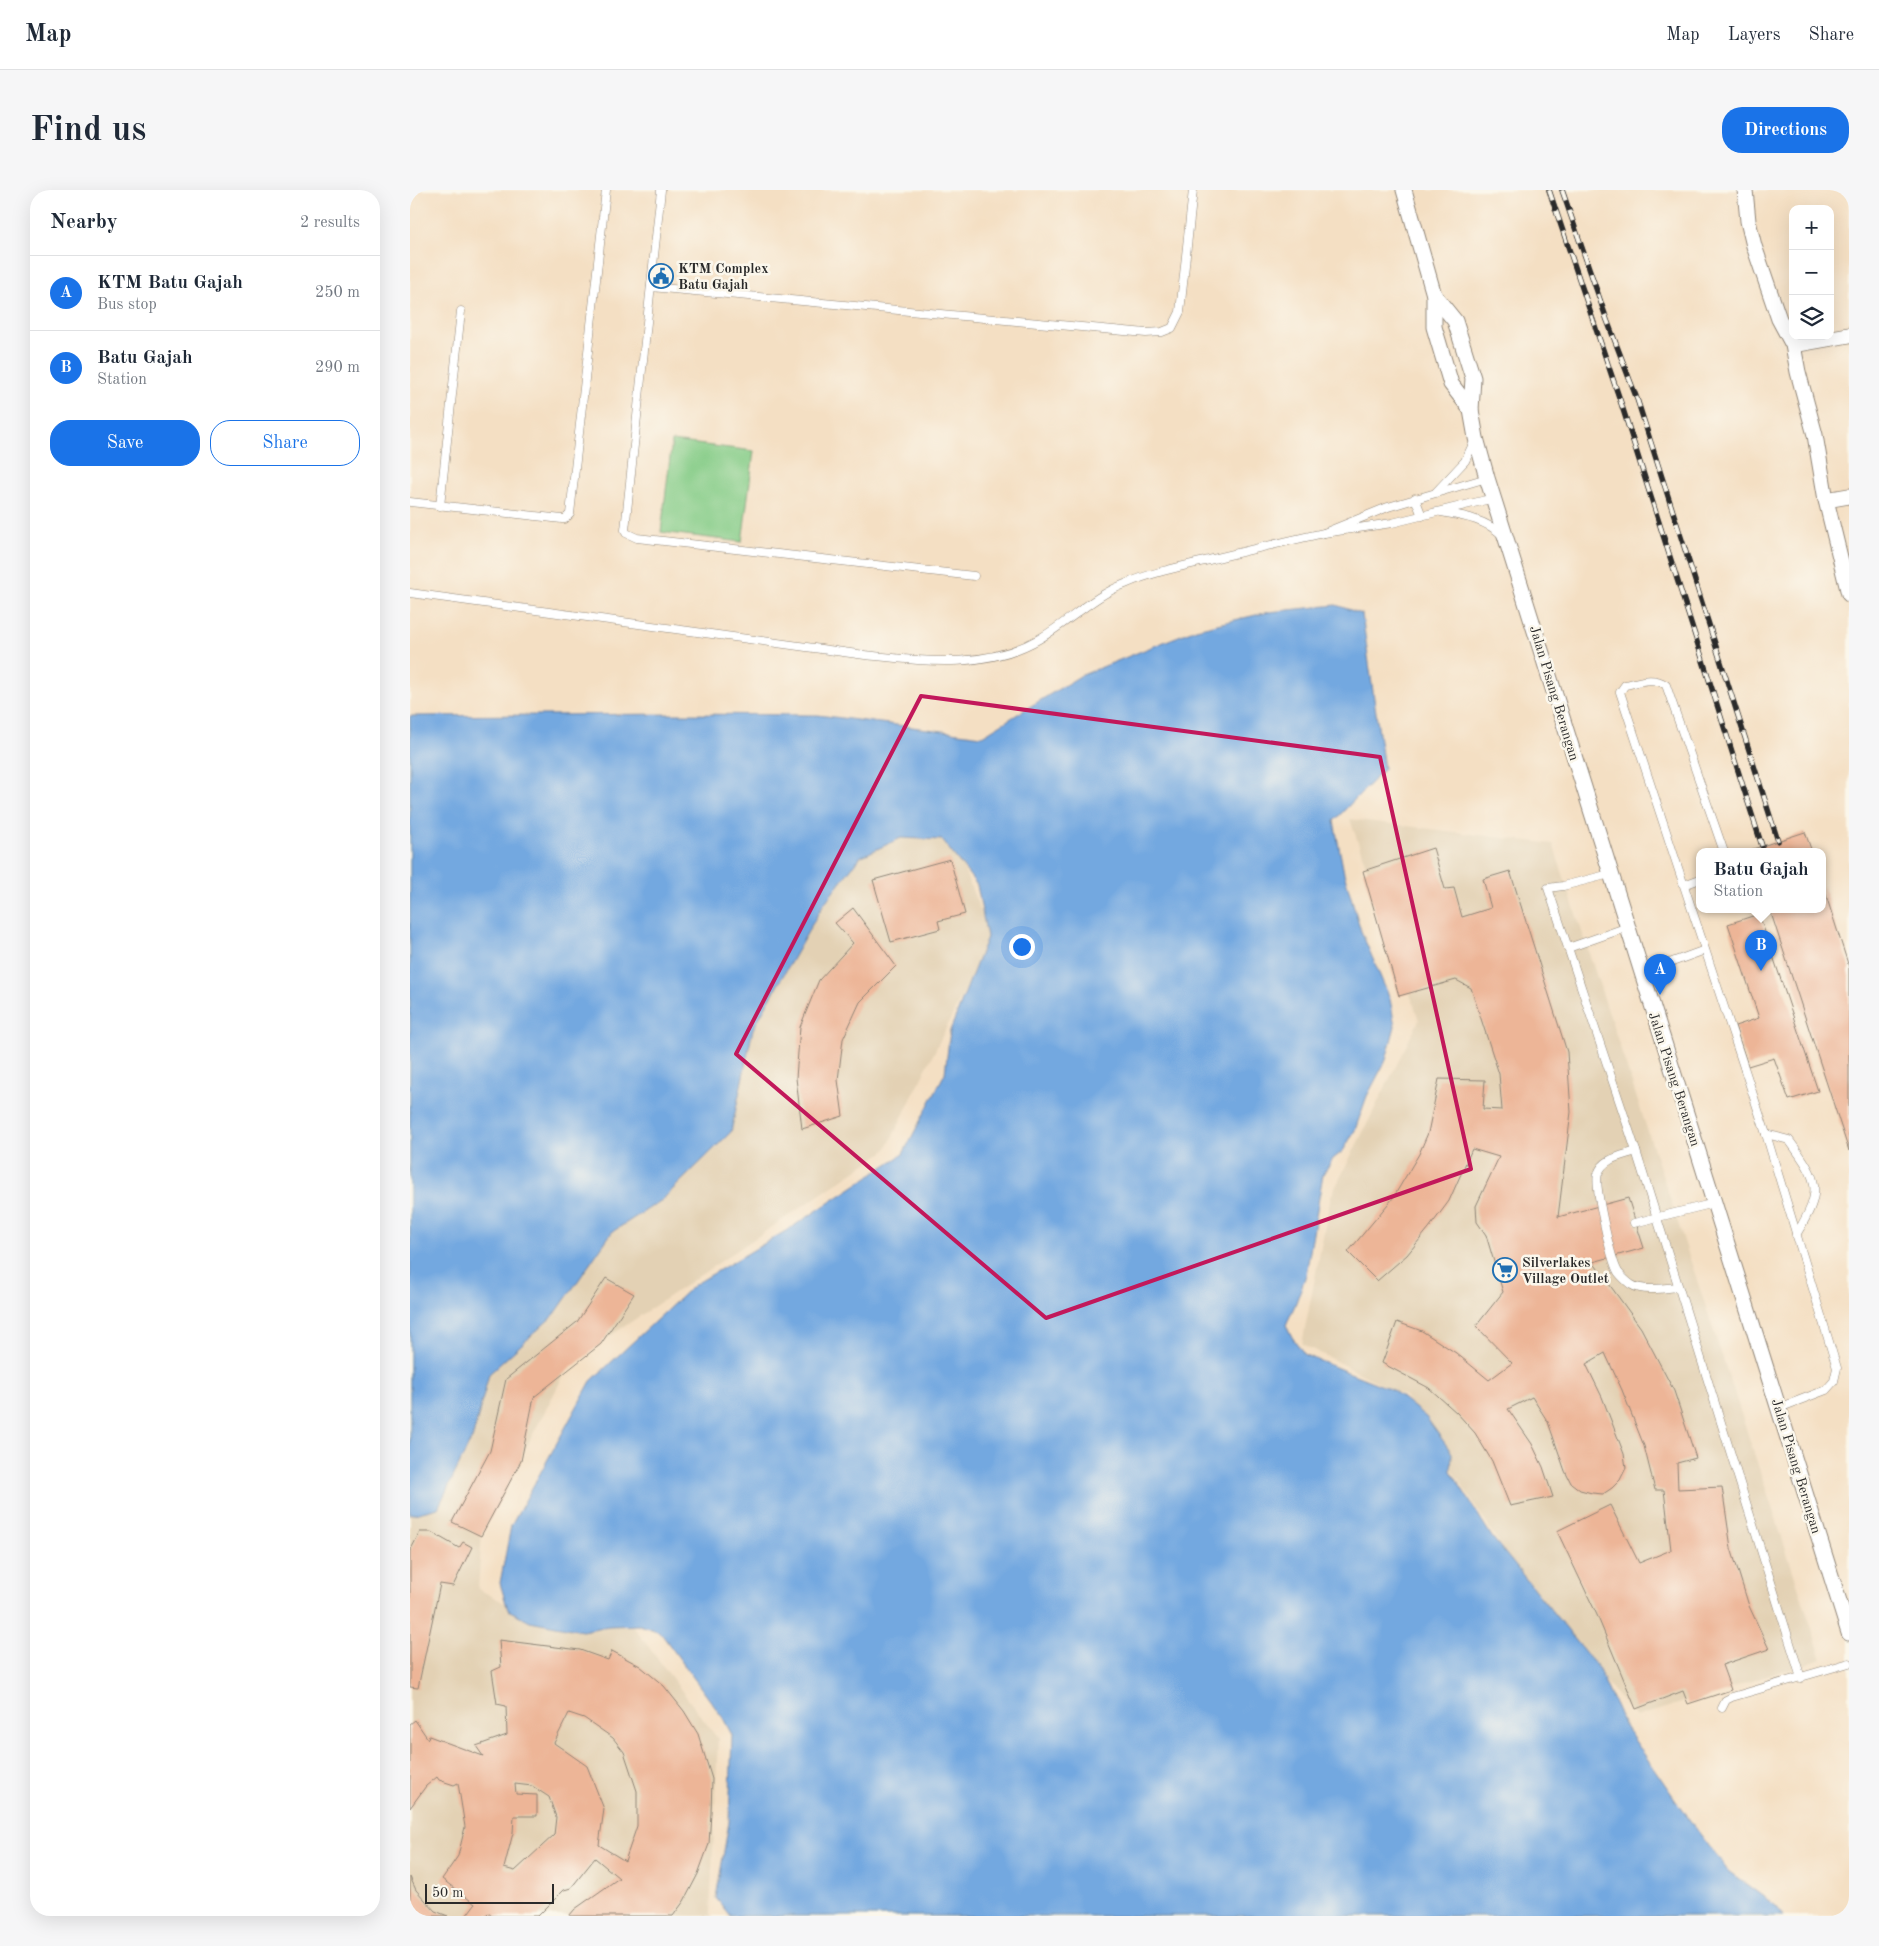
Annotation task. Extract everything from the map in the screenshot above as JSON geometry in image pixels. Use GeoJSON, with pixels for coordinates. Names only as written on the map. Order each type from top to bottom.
{"type":"FeatureCollection","features":[{"type":"Feature","properties":{"kind":"street","name":"Jalan Pisang Berangan"},"geometry":{"type":"LineString","coordinates":[[1404,190],[1434,295],[1434,327],[1451,384],[1471,410]]}},
{"type":"Feature","properties":{"kind":"street"},"geometry":{"type":"LineString","coordinates":[[1745,190],[1748,221],[1754,246],[1779,319],[1793,345],[1798,372],[1815,435],[1826,500],[1849,594]]}},
{"type":"Feature","properties":{"kind":"street","name":"Jalan Pisang Berangan"},"geometry":{"type":"LineString","coordinates":[[1434,295],[1455,322],[1473,378],[1471,410],[1476,438],[1487,478],[1849,1633]]}},
{"type":"Feature","properties":{"kind":"street"},"geometry":{"type":"LineString","coordinates":[[1434,327],[1455,322]]}},
{"type":"Feature","properties":{"kind":"street"},"geometry":{"type":"LineString","coordinates":[[1793,345],[1849,335]]}},
{"type":"Feature","properties":{"kind":"street"},"geometry":{"type":"LineString","coordinates":[[1451,384],[1473,378]]}},
{"type":"Feature","properties":{"kind":"street"},"geometry":{"type":"LineString","coordinates":[[1826,500],[1849,496]]}},
{"type":"Feature","properties":{"kind":"lane"},"geometry":{"type":"LineString","coordinates":[[410,502],[562,520],[570,514],[606,190]]}},
{"type":"Feature","properties":{"kind":"lane"},"geometry":{"type":"LineString","coordinates":[[661,190],[626,533],[637,538],[974,576]]}},
{"type":"Feature","properties":{"kind":"lane"},"geometry":{"type":"LineString","coordinates":[[652,287],[1146,333],[1162,332],[1172,328],[1180,312],[1193,190]]}},
{"type":"Feature","properties":{"kind":"lane"},"geometry":{"type":"LineString","coordinates":[[440,506],[461,311]]}},
{"type":"Feature","properties":{"kind":"lane"},"geometry":{"type":"LineString","coordinates":[[1434,493],[1465,461],[1471,452],[1476,438]]}},
{"type":"Feature","properties":{"kind":"lane"},"geometry":{"type":"LineString","coordinates":[[1324,533],[1388,507],[1487,478]]}},
{"type":"Feature","properties":{"kind":"lane"},"geometry":{"type":"LineString","coordinates":[[1415,498],[1422,516]]}},
{"type":"Feature","properties":{"kind":"lane"},"geometry":{"type":"LineString","coordinates":[[410,593],[865,655],[961,661],[994,656],[1023,648],[1052,631],[1107,592],[1133,581],[1168,570],[1324,533],[1392,523],[1494,498]]}},
{"type":"Feature","properties":{"kind":"lane"},"geometry":{"type":"LineString","coordinates":[[1437,512],[1488,524],[1508,542]]}},
{"type":"Feature","properties":{"kind":"lane"},"geometry":{"type":"LineString","coordinates":[[1723,848],[1666,685],[1658,680],[1625,685],[1620,692],[1766,1134],[1837,1368],[1834,1381],[1826,1390],[1779,1408]]}},
{"type":"Feature","properties":{"kind":"lane"},"geometry":{"type":"LineString","coordinates":[[1610,874],[1548,888],[1636,1151],[1801,1678]]}},
{"type":"Feature","properties":{"kind":"lane"},"geometry":{"type":"LineString","coordinates":[[1684,885],[1696,880]]}},
{"type":"Feature","properties":{"kind":"lane"},"geometry":{"type":"LineString","coordinates":[[1568,948],[1628,928]]}},
{"type":"Feature","properties":{"kind":"lane"},"geometry":{"type":"LineString","coordinates":[[1642,973],[1705,950]]}},
{"type":"Feature","properties":{"kind":"lane"},"geometry":{"type":"LineString","coordinates":[[1766,1134],[1789,1140],[1803,1159],[1814,1182],[1814,1196],[1810,1212],[1796,1236]]}},
{"type":"Feature","properties":{"kind":"lane"},"geometry":{"type":"LineString","coordinates":[[1636,1151],[1605,1162],[1598,1174],[1597,1187],[1606,1230],[1618,1272],[1633,1286],[1653,1289],[1678,1287]]}},
{"type":"Feature","properties":{"kind":"lane"},"geometry":{"type":"LineString","coordinates":[[1634,1223],[1715,1203]]}},
{"type":"Feature","properties":{"kind":"lane"},"geometry":{"type":"LineString","coordinates":[[1722,1708],[1726,1700],[1732,1697],[1849,1663]]}},
{"type":"Feature","properties":{"kind":"highlighted area"},"geometry":{"type":"Polygon","coordinates":[[[921,696],[1380,757],[1471,1169],[1046,1318],[736,1054],[921,696]]]}},
{"type":"Feature","properties":{"kind":"shaded area"},"geometry":{"type":"Polygon","coordinates":[[[872,812],[950,835],[991,937],[886,1150],[570,1363],[482,1532],[478,1589],[538,1620],[626,1617],[718,1739],[710,1914],[712,1916],[410,1916],[410,1486],[443,1436],[743,1013],[872,812]]]}},
{"type":"Feature","properties":{"kind":"shaded area","name":"Silverlakes Village Outlet"},"geometry":{"type":"Polygon","coordinates":[[[1350,819],[1553,844],[1822,1659],[1636,1717],[1542,1610],[1405,1396],[1302,1344],[1331,1196],[1419,1020],[1350,819]]]}},
{"type":"Feature","properties":{"kind":"green space"},"geometry":{"type":"Polygon","coordinates":[[[672,441],[754,451],[742,542],[661,532],[672,441]]]}},
{"type":"Feature","properties":{"kind":"water"},"geometry":{"type":"Polygon","coordinates":[[[1336,605],[1362,614],[1384,769],[1334,821],[1344,873],[1361,931],[1390,999],[1395,1026],[1386,1060],[1367,1096],[1355,1130],[1343,1151],[1333,1159],[1323,1174],[1306,1275],[1286,1325],[1305,1355],[1393,1390],[1426,1417],[1452,1453],[1451,1471],[1492,1537],[1598,1668],[1624,1725],[1691,1822],[1728,1871],[1776,1906],[1784,1916],[730,1916],[716,1898],[729,1822],[732,1735],[723,1718],[660,1632],[640,1625],[609,1626],[582,1631],[530,1621],[508,1610],[500,1583],[511,1526],[591,1381],[694,1285],[789,1229],[903,1154],[945,1073],[950,1031],[987,937],[977,885],[942,840],[901,838],[860,857],[823,905],[753,1029],[731,1132],[662,1200],[612,1232],[555,1314],[489,1374],[473,1436],[438,1508],[410,1515],[410,716],[818,715],[982,736],[1080,676],[1196,629],[1269,612],[1336,605]]]}},
{"type":"Feature","properties":{"kind":"building"},"geometry":{"type":"Polygon","coordinates":[[[1805,832],[1811,848],[1756,848],[1805,832]]]}},
{"type":"Feature","properties":{"kind":"building"},"geometry":{"type":"Polygon","coordinates":[[[1433,848],[1445,889],[1454,888],[1462,917],[1491,908],[1483,879],[1510,871],[1567,1052],[1571,1112],[1558,1217],[1628,1198],[1644,1248],[1593,1262],[1641,1328],[1674,1391],[1696,1458],[1677,1463],[1678,1489],[1722,1487],[1731,1548],[1749,1606],[1769,1649],[1722,1665],[1731,1690],[1688,1704],[1683,1691],[1636,1709],[1597,1615],[1557,1531],[1610,1505],[1639,1563],[1671,1550],[1664,1490],[1655,1490],[1644,1446],[1605,1353],[1586,1364],[1602,1397],[1624,1454],[1626,1468],[1620,1480],[1603,1494],[1580,1490],[1571,1483],[1548,1422],[1532,1397],[1508,1409],[1532,1444],[1543,1467],[1553,1497],[1510,1506],[1492,1461],[1475,1433],[1457,1413],[1429,1388],[1382,1363],[1397,1322],[1422,1331],[1456,1353],[1489,1380],[1512,1363],[1476,1326],[1503,1292],[1486,1235],[1477,1222],[1476,1206],[1499,1157],[1472,1149],[1449,1201],[1407,1255],[1377,1281],[1348,1252],[1393,1198],[1419,1154],[1428,1133],[1439,1079],[1485,1080],[1483,1109],[1502,1110],[1499,1074],[1471,988],[1456,980],[1399,996],[1363,871],[1433,848]]]}},
{"type":"Feature","properties":{"kind":"building"},"geometry":{"type":"Polygon","coordinates":[[[950,859],[965,914],[938,921],[940,929],[891,942],[873,880],[950,859]]]}},
{"type":"Feature","properties":{"kind":"building"},"geometry":{"type":"Polygon","coordinates":[[[1826,895],[1849,967],[1849,1151],[1771,913],[1826,913],[1826,895]]]}},
{"type":"Feature","properties":{"kind":"building"},"geometry":{"type":"Polygon","coordinates":[[[853,908],[896,966],[860,1002],[843,1039],[838,1080],[843,1116],[802,1129],[796,1078],[800,1027],[819,980],[853,943],[835,923],[853,908]]]}},
{"type":"Feature","properties":{"kind":"building"},"geometry":{"type":"Polygon","coordinates":[[[1759,914],[1818,1091],[1789,1100],[1774,1058],[1748,1066],[1735,1026],[1759,1018],[1728,924],[1759,914]]]}},
{"type":"Feature","properties":{"kind":"building"},"geometry":{"type":"Polygon","coordinates":[[[606,1278],[634,1294],[601,1344],[534,1397],[521,1461],[481,1536],[452,1522],[490,1451],[506,1379],[577,1322],[606,1278]]]}},
{"type":"Feature","properties":{"kind":"building"},"geometry":{"type":"Polygon","coordinates":[[[420,1532],[431,1532],[459,1548],[463,1542],[472,1547],[453,1586],[440,1584],[418,1688],[410,1687],[410,1551],[420,1532]]]}},
{"type":"Feature","properties":{"kind":"building"},"geometry":{"type":"Polygon","coordinates":[[[499,1640],[580,1650],[608,1660],[612,1651],[640,1666],[664,1686],[684,1711],[698,1734],[712,1779],[711,1813],[709,1844],[698,1874],[684,1901],[673,1916],[569,1916],[575,1909],[619,1878],[595,1858],[571,1888],[564,1890],[538,1916],[492,1916],[488,1913],[487,1916],[466,1916],[475,1904],[442,1879],[458,1856],[465,1827],[458,1783],[454,1785],[439,1780],[437,1777],[426,1786],[410,1808],[410,1724],[415,1720],[428,1739],[429,1736],[483,1756],[476,1746],[507,1735],[506,1706],[497,1704],[492,1671],[501,1667],[499,1640]],[[569,1713],[554,1743],[587,1766],[604,1809],[599,1845],[625,1861],[637,1826],[637,1791],[624,1752],[613,1738],[584,1718],[569,1713]],[[515,1784],[516,1794],[537,1795],[537,1816],[514,1816],[513,1833],[504,1868],[515,1871],[554,1835],[556,1817],[549,1797],[532,1786],[515,1784]]]}},
{"type":"Feature","properties":{"kind":"building"},"geometry":{"type":"Polygon","coordinates":[[[410,1877],[416,1890],[435,1911],[448,1916],[410,1916],[410,1877]]]}},
{"type":"Feature","properties":{"kind":"railway"},"geometry":{"type":"LineString","coordinates":[[1549,190],[1621,403],[1762,846]]}},
{"type":"Feature","properties":{"kind":"railway"},"geometry":{"type":"LineString","coordinates":[[1562,190],[1607,320],[1637,399],[1778,841]]}},
{"type":"Feature","properties":{"kind":"place","name":"KTM Complex Batu Gajah"},"geometry":{"type":"Point","coordinates":[661,276]}},
{"type":"Feature","properties":{"kind":"place","name":"Batu Gajah"},"geometry":{"type":"Point","coordinates":[1761,971]}},
{"type":"Feature","properties":{"kind":"place","name":"KTM Batu Gajah"},"geometry":{"type":"Point","coordinates":[1660,995]}},
{"type":"Feature","properties":{"kind":"place","name":"Silverlakes Village Outlet"},"geometry":{"type":"Point","coordinates":[1505,1270]}}]}
